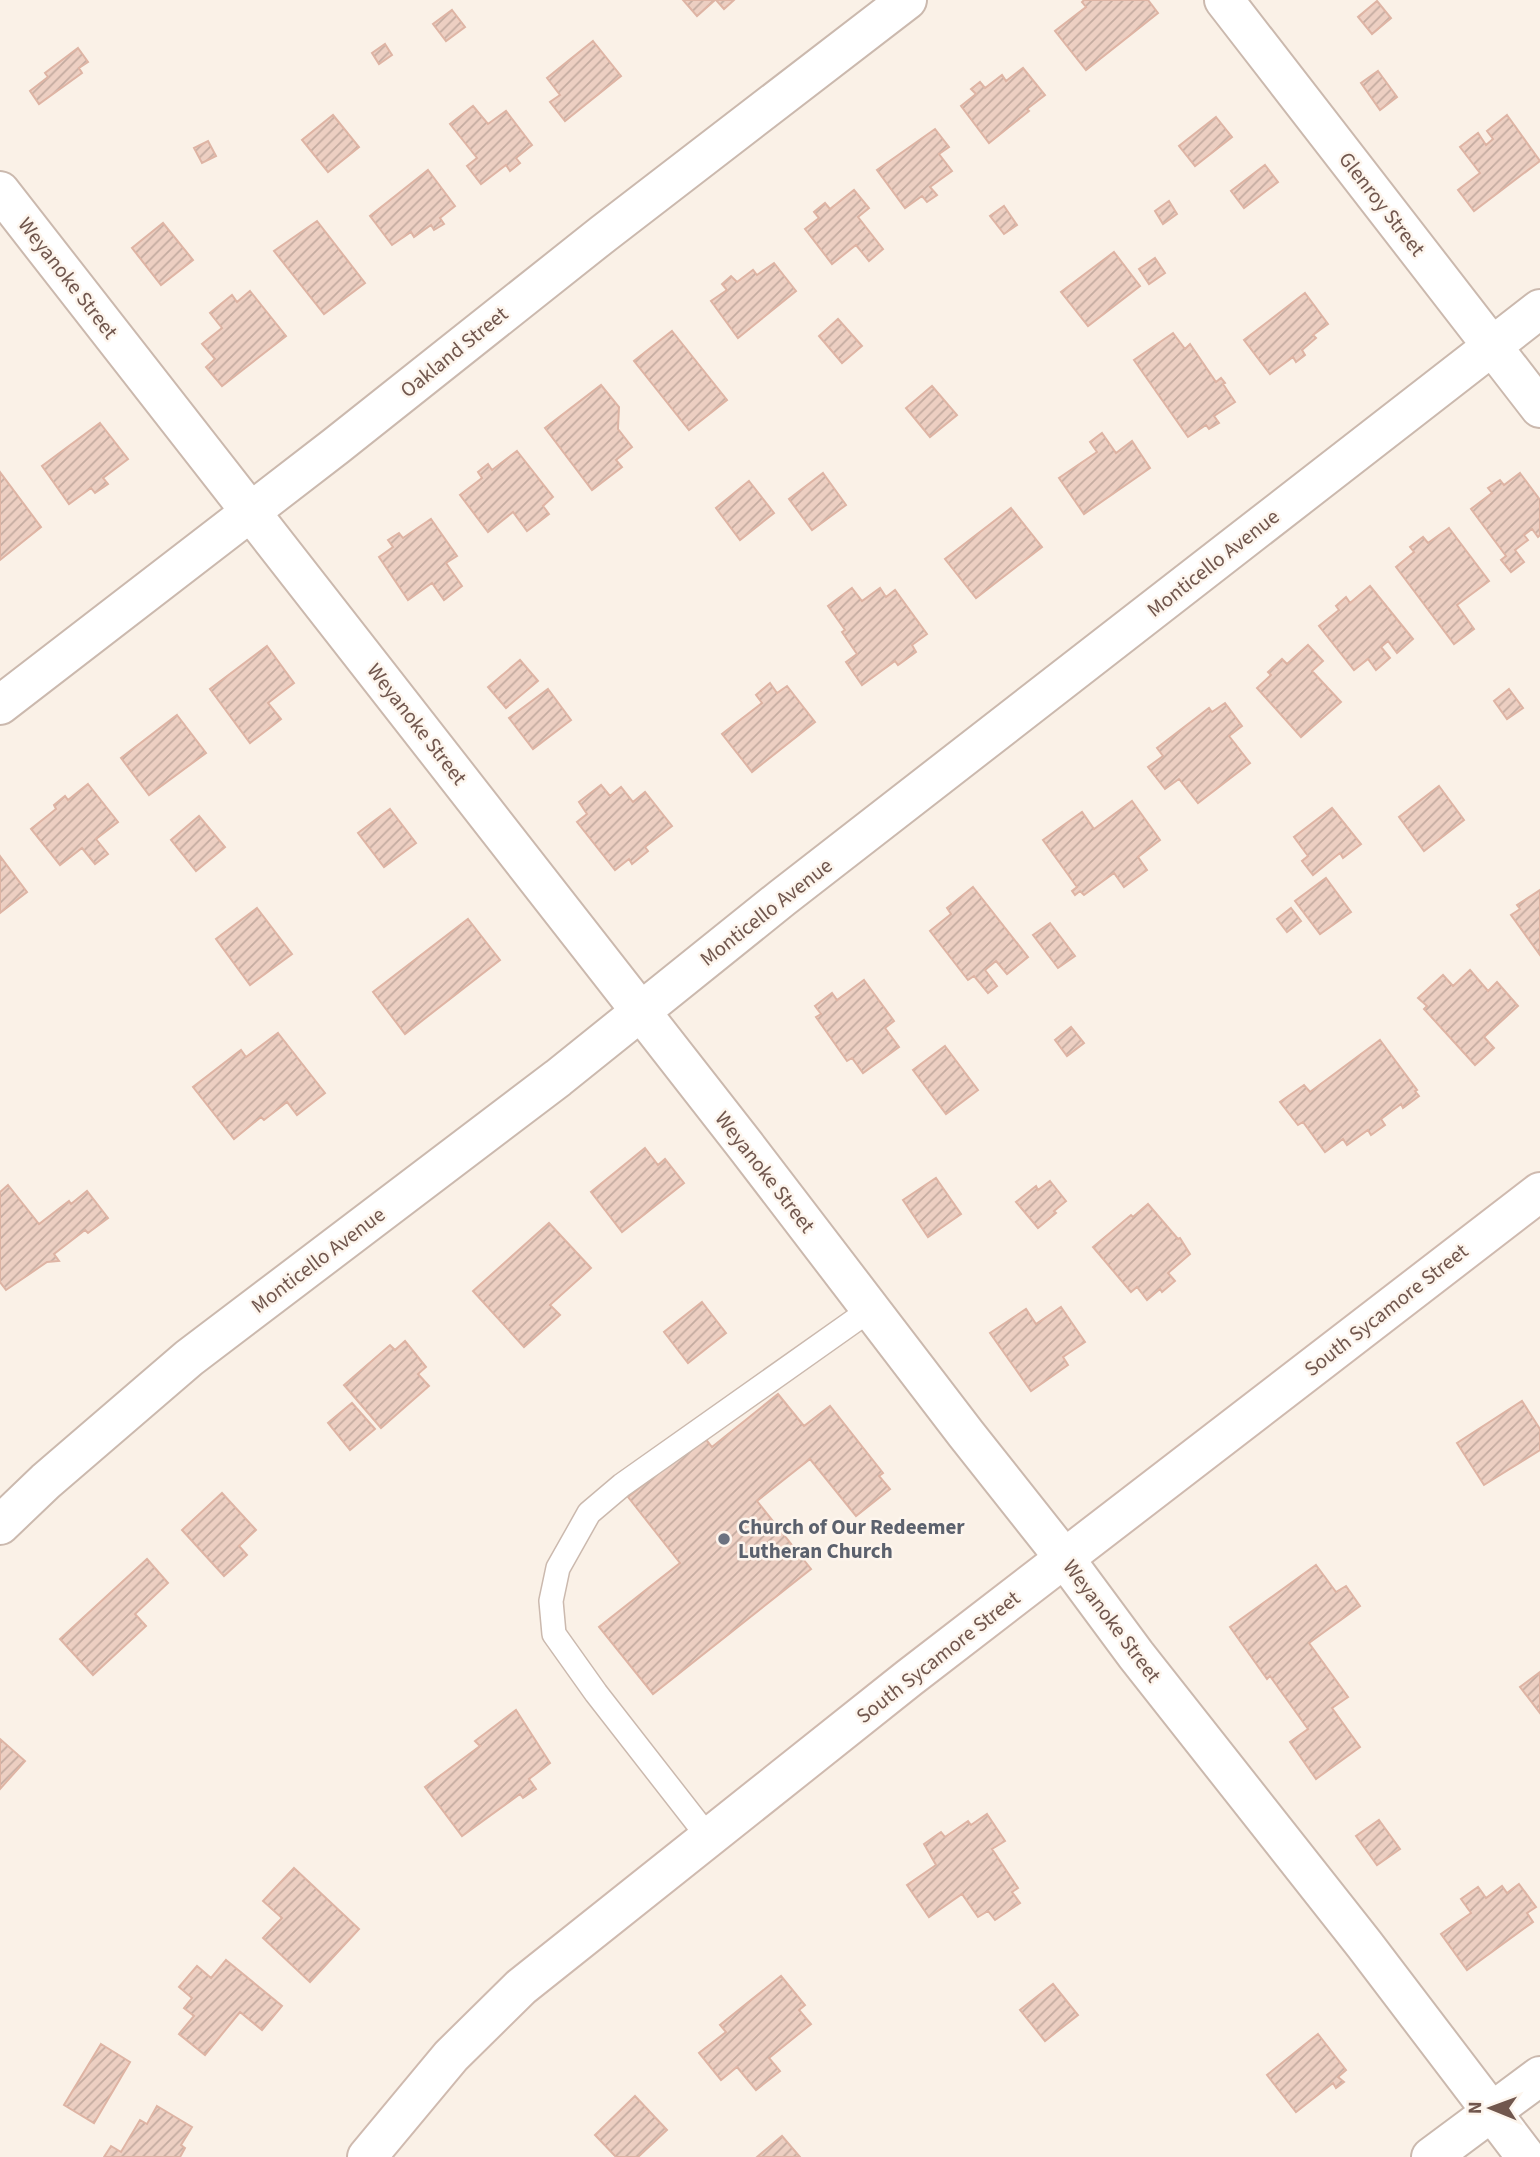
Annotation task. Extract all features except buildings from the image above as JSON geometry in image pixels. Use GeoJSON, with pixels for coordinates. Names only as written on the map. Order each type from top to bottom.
{"type":"FeatureCollection","features":[{"type":"Feature","properties":{"kind":"street","name":"Oakland Street"},"geometry":{"type":"LineString","coordinates":[[0,705],[347,438],[603,234],[908,0]]}},
{"type":"Feature","properties":{"kind":"street","name":"Glenroy Street"},"geometry":{"type":"LineString","coordinates":[[1224,0],[1540,408]]}},
{"type":"Feature","properties":{"kind":"street","name":"Weyanoke Street"},"geometry":{"type":"LineString","coordinates":[[0,191],[1065,1559],[1136,1655],[1364,1944],[1526,2157]]}},
{"type":"Feature","properties":{"kind":"street","name":"Monticello Avenue"},"geometry":{"type":"LineString","coordinates":[[0,1525],[46,1481],[189,1358],[548,1086],[782,898],[1540,309]]}},
{"type":"Feature","properties":{"kind":"street","name":"South Sycamore Street"},"geometry":{"type":"LineString","coordinates":[[367,2157],[451,2056],[522,1987],[909,1678],[1540,1192]]}},
{"type":"Feature","properties":{"kind":"street"},"geometry":{"type":"LineString","coordinates":[[1431,2157],[1540,2076]]}},
{"type":"Feature","properties":{"kind":"lane"},"geometry":{"type":"LineString","coordinates":[[709,1838],[596,1693],[554,1634],[551,1601],[558,1568],[589,1513],[622,1485],[871,1309]]}},
{"type":"Feature","properties":{"kind":"place","name":"Church of Our Redeemer Lutheran Church"},"geometry":{"type":"Point","coordinates":[724,1539]}}]}
